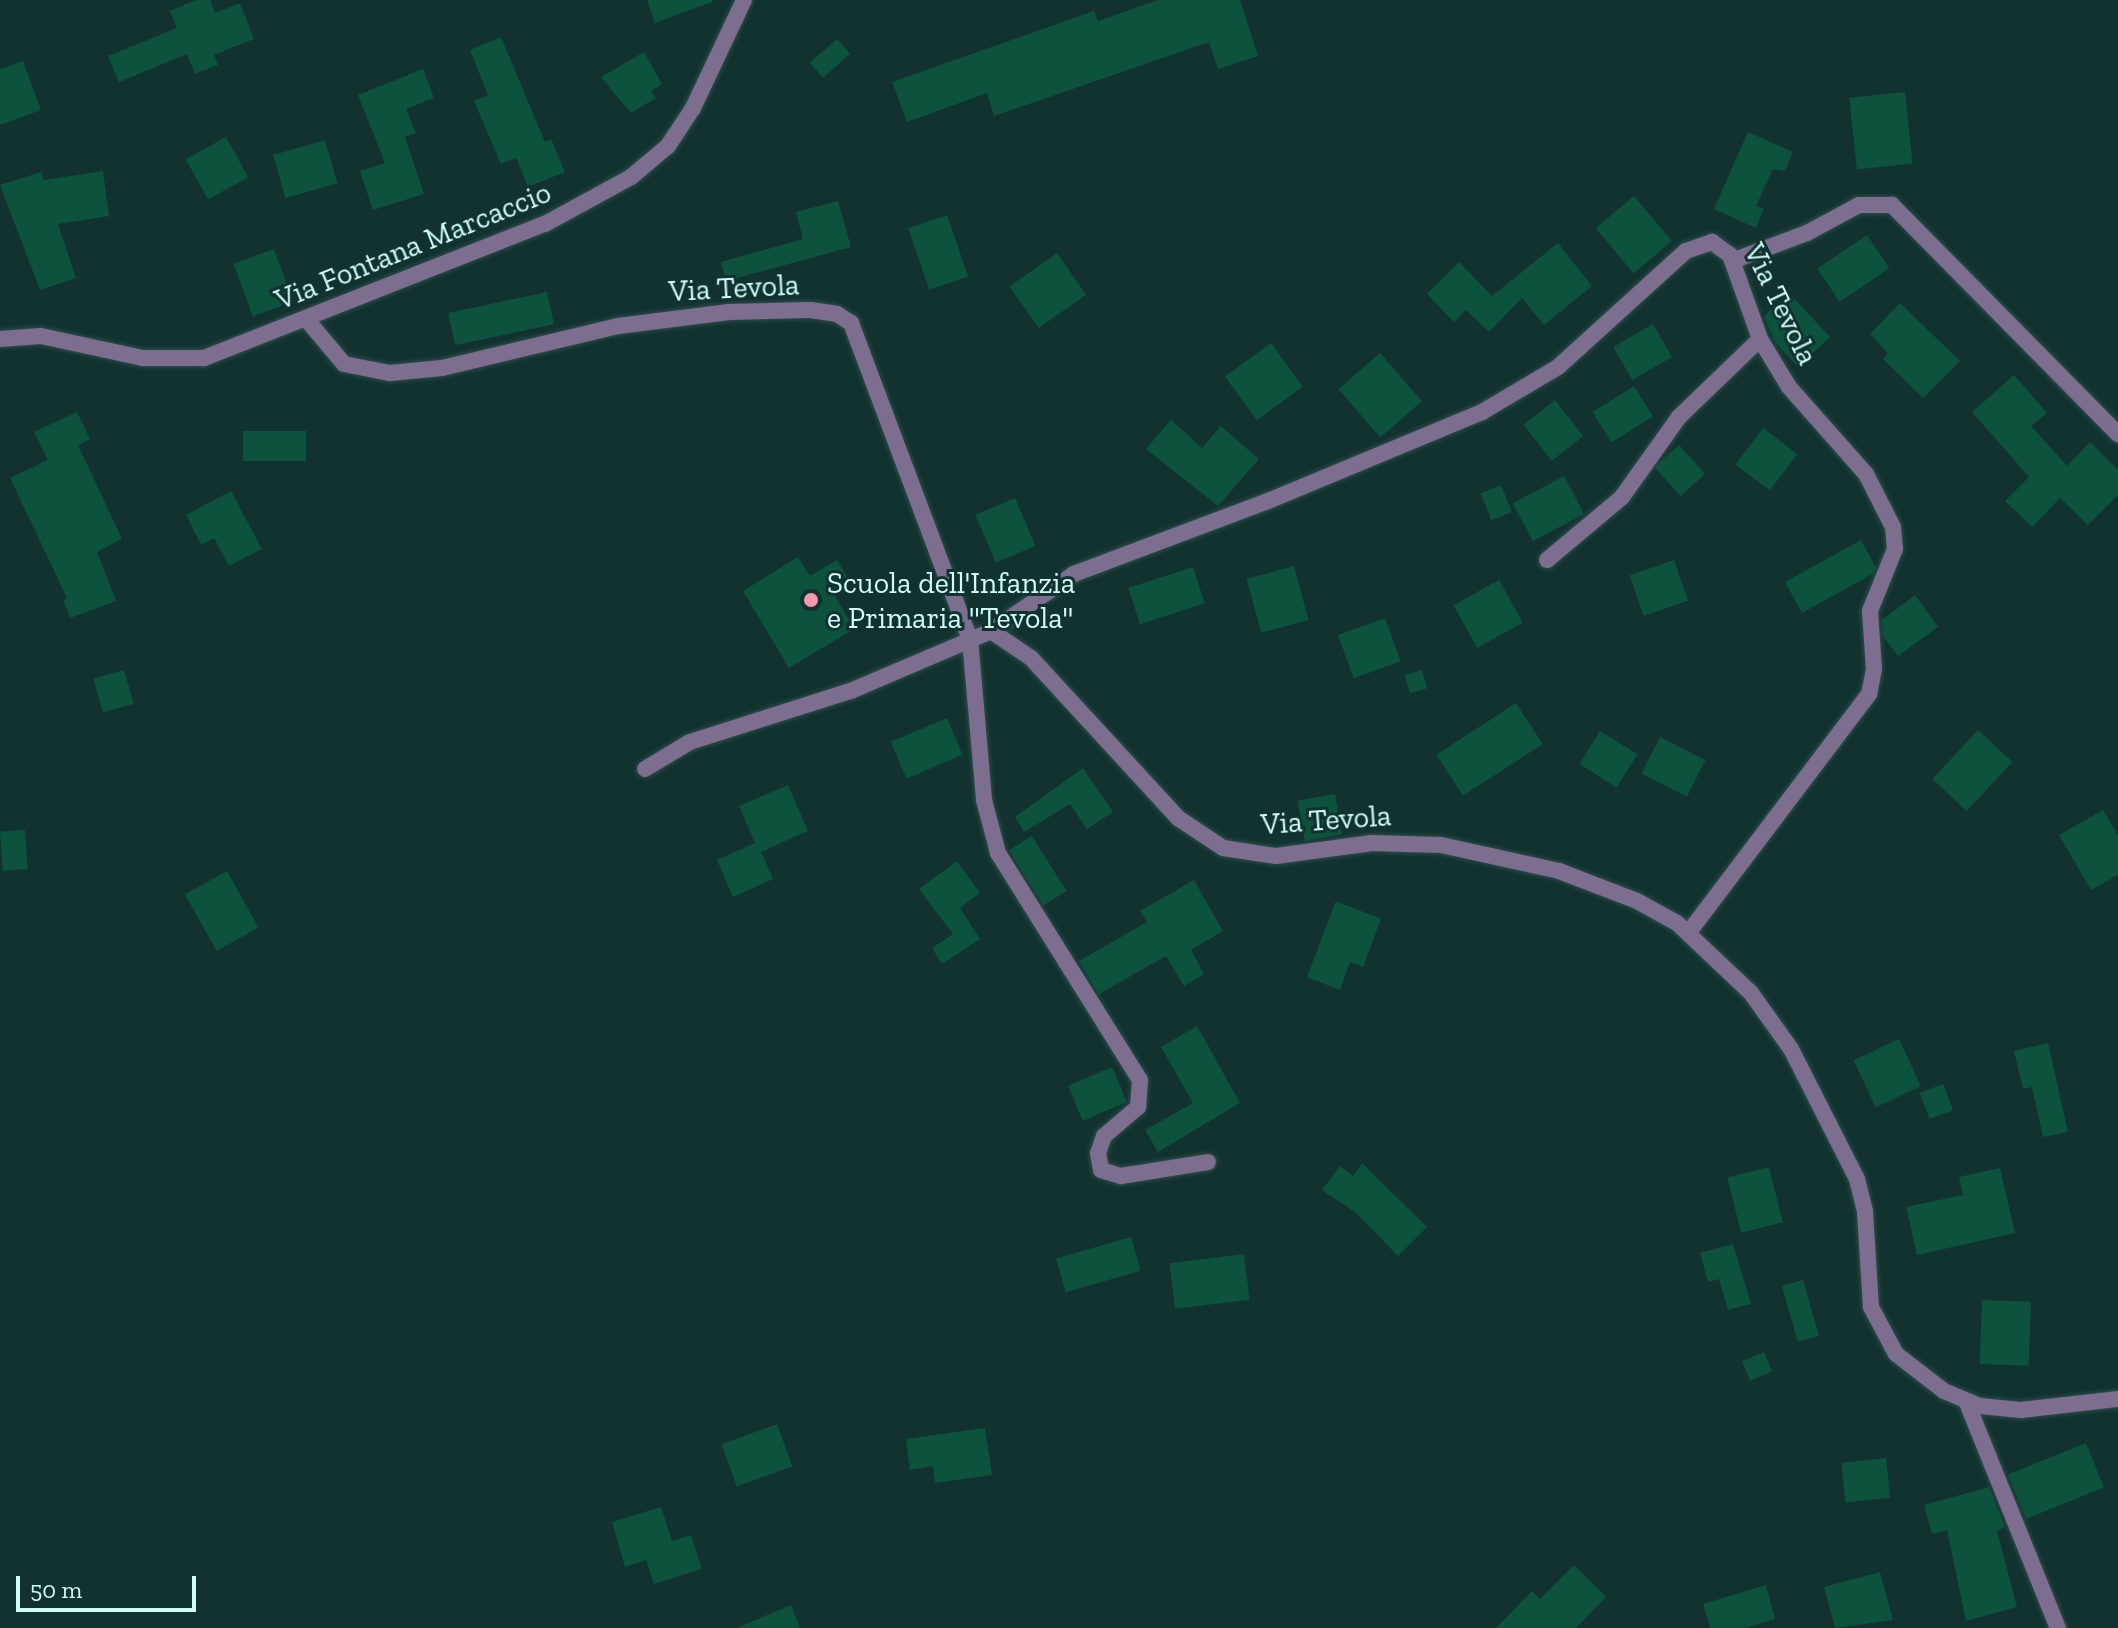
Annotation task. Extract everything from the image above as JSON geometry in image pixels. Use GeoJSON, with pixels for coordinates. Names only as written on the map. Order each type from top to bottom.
{"type":"FeatureCollection","features":[{"type":"Feature","properties":{"kind":"street","name":"Via Fontana Marcaccio"},"geometry":{"type":"LineString","coordinates":[[0,339],[52,337],[143,358],[192,360],[235,350],[545,224],[650,164],[688,118],[744,0]]}},
{"type":"Feature","properties":{"kind":"street"},"geometry":{"type":"LineString","coordinates":[[1732,261],[1807,233],[1859,205],[1892,205],[2118,434]]}},
{"type":"Feature","properties":{"kind":"street","name":"Via Tevola"},"geometry":{"type":"LineString","coordinates":[[645,769],[690,742],[853,690],[991,631],[1074,574],[1311,484],[1505,400],[1586,345],[1692,246],[1718,243],[1732,261],[1760,339],[1797,398],[1860,465],[1893,527],[1895,549],[1870,611],[1874,669],[1869,694],[1689,932]]}},
{"type":"Feature","properties":{"kind":"street","name":"Via Tevola"},"geometry":{"type":"LineString","coordinates":[[307,320],[344,364],[390,373],[442,368],[668,319],[769,309],[810,310],[845,318],[860,338],[970,639],[984,800],[998,853],[1141,1086],[1138,1107],[1104,1136],[1098,1153],[1101,1170],[1121,1176],[1208,1162]]}},
{"type":"Feature","properties":{"kind":"street"},"geometry":{"type":"LineString","coordinates":[[1547,560],[1622,497],[1671,425],[1760,339]]}},
{"type":"Feature","properties":{"kind":"street","name":"Via Tevola"},"geometry":{"type":"LineString","coordinates":[[991,631],[1023,650],[1178,818],[1223,848],[1276,856],[1372,843],[1441,845],[1580,878],[1637,901],[1689,932],[1778,1026],[1852,1168],[1865,1212],[1869,1298],[1883,1337],[1912,1368],[1967,1403],[2021,1410],[2118,1399]]}},
{"type":"Feature","properties":{"kind":"street"},"geometry":{"type":"LineString","coordinates":[[1967,1403],[2058,1628]]}},
{"type":"Feature","properties":{"kind":"building"},"geometry":{"type":"Polygon","coordinates":[[[196,0],[210,0],[215,13],[240,3],[254,39],[214,55],[218,65],[195,74],[187,54],[119,82],[108,56],[177,28],[170,11],[196,0]]]}},
{"type":"Feature","properties":{"kind":"building"},"geometry":{"type":"Polygon","coordinates":[[[647,0],[712,0],[712,2],[655,23],[647,0]]]}},
{"type":"Feature","properties":{"kind":"building"},"geometry":{"type":"Polygon","coordinates":[[[1158,0],[1240,0],[1258,56],[1218,69],[1209,42],[994,116],[987,93],[907,122],[892,82],[1094,11],[1098,21],[1158,0]]]}},
{"type":"Feature","properties":{"kind":"building"},"geometry":{"type":"Polygon","coordinates":[[[501,37],[545,142],[551,139],[565,172],[528,187],[516,158],[501,164],[474,101],[488,95],[470,50],[501,37]]]}},
{"type":"Feature","properties":{"kind":"building"},"geometry":{"type":"Polygon","coordinates":[[[837,39],[850,54],[823,78],[810,63],[837,39]]]}},
{"type":"Feature","properties":{"kind":"building"},"geometry":{"type":"Polygon","coordinates":[[[644,52],[662,84],[651,91],[656,98],[631,113],[601,77],[644,52]]]}},
{"type":"Feature","properties":{"kind":"building"},"geometry":{"type":"Polygon","coordinates":[[[23,61],[41,110],[0,125],[0,69],[23,61]]]}},
{"type":"Feature","properties":{"kind":"building"},"geometry":{"type":"Polygon","coordinates":[[[423,69],[434,98],[406,109],[416,133],[405,137],[424,194],[373,210],[360,171],[385,163],[358,95],[423,69]]]}},
{"type":"Feature","properties":{"kind":"building"},"geometry":{"type":"Polygon","coordinates":[[[1905,92],[1913,164],[1857,169],[1849,98],[1905,92]]]}},
{"type":"Feature","properties":{"kind":"building"},"geometry":{"type":"Polygon","coordinates":[[[1748,132],[1793,152],[1785,171],[1773,169],[1756,206],[1764,209],[1756,228],[1714,209],[1748,132]]]}},
{"type":"Feature","properties":{"kind":"building"},"geometry":{"type":"Polygon","coordinates":[[[226,137],[248,177],[208,200],[186,159],[226,137]]]}},
{"type":"Feature","properties":{"kind":"building"},"geometry":{"type":"Polygon","coordinates":[[[325,140],[337,183],[285,198],[273,155],[325,140]]]}},
{"type":"Feature","properties":{"kind":"building"},"geometry":{"type":"Polygon","coordinates":[[[103,171],[109,216],[58,224],[76,278],[40,290],[0,185],[41,172],[44,180],[103,171]]]}},
{"type":"Feature","properties":{"kind":"building"},"geometry":{"type":"Polygon","coordinates":[[[1634,196],[1672,241],[1634,273],[1596,228],[1634,196]]]}},
{"type":"Feature","properties":{"kind":"building"},"geometry":{"type":"Polygon","coordinates":[[[838,201],[851,247],[726,281],[721,262],[803,239],[796,212],[838,201]]]}},
{"type":"Feature","properties":{"kind":"building"},"geometry":{"type":"Polygon","coordinates":[[[947,215],[968,276],[929,290],[908,228],[947,215]]]}},
{"type":"Feature","properties":{"kind":"building"},"geometry":{"type":"Polygon","coordinates":[[[1867,235],[1889,268],[1840,302],[1817,269],[1867,235]]]}},
{"type":"Feature","properties":{"kind":"building"},"geometry":{"type":"Polygon","coordinates":[[[1558,243],[1592,286],[1544,325],[1522,298],[1489,332],[1466,310],[1454,322],[1427,294],[1459,262],[1492,296],[1558,243]]]}},
{"type":"Feature","properties":{"kind":"building"},"geometry":{"type":"Polygon","coordinates":[[[274,249],[293,302],[253,316],[234,264],[274,249]]]}},
{"type":"Feature","properties":{"kind":"building"},"geometry":{"type":"Polygon","coordinates":[[[1057,253],[1086,295],[1039,328],[1009,286],[1057,253]]]}},
{"type":"Feature","properties":{"kind":"building"},"geometry":{"type":"Polygon","coordinates":[[[547,292],[554,324],[455,345],[448,313],[547,292]]]}},
{"type":"Feature","properties":{"kind":"building"},"geometry":{"type":"Polygon","coordinates":[[[1789,293],[1830,337],[1798,367],[1775,342],[1764,316],[1789,293]]]}},
{"type":"Feature","properties":{"kind":"building"},"geometry":{"type":"Polygon","coordinates":[[[1900,303],[1960,361],[1923,398],[1883,359],[1888,353],[1870,334],[1900,303]]]}},
{"type":"Feature","properties":{"kind":"building"},"geometry":{"type":"Polygon","coordinates":[[[1653,324],[1672,357],[1632,380],[1613,347],[1653,324]]]}},
{"type":"Feature","properties":{"kind":"building"},"geometry":{"type":"Polygon","coordinates":[[[1271,343],[1303,387],[1257,420],[1225,377],[1271,343]]]}},
{"type":"Feature","properties":{"kind":"building"},"geometry":{"type":"Polygon","coordinates":[[[1380,353],[1422,401],[1380,437],[1338,389],[1380,353]]]}},
{"type":"Feature","properties":{"kind":"building"},"geometry":{"type":"Polygon","coordinates":[[[2014,375],[2047,413],[2031,426],[2067,466],[2090,442],[2118,470],[2118,495],[2088,525],[2060,498],[2032,527],[2005,501],[2029,477],[1972,412],[2014,375]]]}},
{"type":"Feature","properties":{"kind":"building"},"geometry":{"type":"Polygon","coordinates":[[[1634,386],[1653,417],[1612,442],[1592,412],[1634,386]]]}},
{"type":"Feature","properties":{"kind":"building"},"geometry":{"type":"Polygon","coordinates":[[[1555,400],[1583,436],[1552,461],[1523,425],[1555,400]]]}},
{"type":"Feature","properties":{"kind":"building"},"geometry":{"type":"Polygon","coordinates":[[[77,412],[90,439],[78,445],[122,539],[97,552],[116,601],[70,618],[63,600],[67,598],[10,478],[48,460],[34,432],[77,412]]]}},
{"type":"Feature","properties":{"kind":"building"},"geometry":{"type":"Polygon","coordinates":[[[1171,420],[1202,448],[1221,426],[1259,459],[1218,506],[1146,449],[1171,420]]]}},
{"type":"Feature","properties":{"kind":"building"},"geometry":{"type":"Polygon","coordinates":[[[1763,428],[1797,454],[1770,491],[1735,465],[1763,428]]]}},
{"type":"Feature","properties":{"kind":"building"},"geometry":{"type":"Polygon","coordinates":[[[243,431],[306,431],[306,461],[243,461],[243,431]]]}},
{"type":"Feature","properties":{"kind":"building"},"geometry":{"type":"Polygon","coordinates":[[[1679,445],[1705,474],[1681,496],[1654,467],[1679,445]]]}},
{"type":"Feature","properties":{"kind":"building"},"geometry":{"type":"Polygon","coordinates":[[[1564,476],[1584,514],[1533,541],[1513,503],[1564,476]]]}},
{"type":"Feature","properties":{"kind":"building"},"geometry":{"type":"Polygon","coordinates":[[[1501,485],[1512,512],[1491,520],[1481,493],[1501,485]]]}},
{"type":"Feature","properties":{"kind":"building"},"geometry":{"type":"Polygon","coordinates":[[[231,491],[262,549],[229,566],[214,538],[201,545],[186,515],[231,491]]]}},
{"type":"Feature","properties":{"kind":"building"},"geometry":{"type":"Polygon","coordinates":[[[1015,498],[1035,546],[996,563],[975,515],[1015,498]]]}},
{"type":"Feature","properties":{"kind":"building"},"geometry":{"type":"Polygon","coordinates":[[[1861,540],[1876,567],[1874,573],[1802,613],[1785,582],[1861,540]]]}},
{"type":"Feature","properties":{"kind":"building"},"geometry":{"type":"Polygon","coordinates":[[[798,557],[810,576],[837,560],[851,583],[834,594],[854,629],[789,668],[743,591],[798,557]]]}},
{"type":"Feature","properties":{"kind":"building"},"geometry":{"type":"Polygon","coordinates":[[[1674,560],[1688,601],[1644,616],[1630,575],[1674,560]]]}},
{"type":"Feature","properties":{"kind":"building"},"geometry":{"type":"Polygon","coordinates":[[[1294,566],[1308,620],[1261,633],[1247,579],[1294,566]]]}},
{"type":"Feature","properties":{"kind":"building"},"geometry":{"type":"Polygon","coordinates":[[[1193,567],[1205,603],[1140,624],[1128,588],[1193,567]]]}},
{"type":"Feature","properties":{"kind":"building"},"geometry":{"type":"Polygon","coordinates":[[[1499,580],[1523,623],[1477,648],[1454,605],[1499,580]]]}},
{"type":"Feature","properties":{"kind":"building"},"geometry":{"type":"Polygon","coordinates":[[[1915,595],[1938,627],[1898,656],[1883,636],[1882,620],[1915,595]]]}},
{"type":"Feature","properties":{"kind":"building"},"geometry":{"type":"Polygon","coordinates":[[[1385,618],[1401,661],[1354,678],[1338,635],[1385,618]]]}},
{"type":"Feature","properties":{"kind":"building"},"geometry":{"type":"Polygon","coordinates":[[[124,670],[134,704],[103,712],[93,679],[124,670]]]}},
{"type":"Feature","properties":{"kind":"building"},"geometry":{"type":"Polygon","coordinates":[[[1422,670],[1427,688],[1410,693],[1405,675],[1422,670]]]}},
{"type":"Feature","properties":{"kind":"building"},"geometry":{"type":"Polygon","coordinates":[[[1516,703],[1543,744],[1463,796],[1436,755],[1516,703]]]}},
{"type":"Feature","properties":{"kind":"building"},"geometry":{"type":"Polygon","coordinates":[[[947,718],[963,755],[906,779],[891,742],[947,718]]]}},
{"type":"Feature","properties":{"kind":"building"},"geometry":{"type":"Polygon","coordinates":[[[1978,730],[2012,762],[1967,811],[1932,779],[1978,730]]]}},
{"type":"Feature","properties":{"kind":"building"},"geometry":{"type":"Polygon","coordinates":[[[1600,731],[1637,754],[1617,787],[1579,764],[1600,731]]]}},
{"type":"Feature","properties":{"kind":"building"},"geometry":{"type":"Polygon","coordinates":[[[1660,737],[1705,760],[1687,797],[1641,774],[1660,737]]]}},
{"type":"Feature","properties":{"kind":"building"},"geometry":{"type":"Polygon","coordinates":[[[1083,768],[1113,812],[1087,829],[1070,804],[1024,832],[1015,817],[1083,768]]]}},
{"type":"Feature","properties":{"kind":"building"},"geometry":{"type":"Polygon","coordinates":[[[788,785],[808,831],[761,852],[773,879],[733,897],[717,860],[755,843],[739,806],[788,785]]]}},
{"type":"Feature","properties":{"kind":"building"},"geometry":{"type":"Polygon","coordinates":[[[1335,794],[1342,834],[1305,841],[1298,801],[1335,794]]]}},
{"type":"Feature","properties":{"kind":"building"},"geometry":{"type":"Polygon","coordinates":[[[2103,810],[2118,835],[2118,875],[2091,890],[2059,835],[2103,810]]]}},
{"type":"Feature","properties":{"kind":"building"},"geometry":{"type":"Polygon","coordinates":[[[25,830],[28,869],[3,871],[0,832],[25,830]]]}},
{"type":"Feature","properties":{"kind":"building"},"geometry":{"type":"Polygon","coordinates":[[[1032,836],[1066,891],[1044,905],[1009,850],[1032,836]]]}},
{"type":"Feature","properties":{"kind":"building"},"geometry":{"type":"Polygon","coordinates":[[[957,861],[980,893],[960,908],[980,939],[942,964],[932,948],[953,934],[919,889],[957,861]]]}},
{"type":"Feature","properties":{"kind":"building"},"geometry":{"type":"Polygon","coordinates":[[[227,871],[259,928],[217,951],[185,894],[227,871]]]}},
{"type":"Feature","properties":{"kind":"building"},"geometry":{"type":"Polygon","coordinates":[[[1194,880],[1223,931],[1191,950],[1204,974],[1184,986],[1166,956],[1099,994],[1079,961],[1147,922],[1140,911],[1194,880]]]}},
{"type":"Feature","properties":{"kind":"building"},"geometry":{"type":"Polygon","coordinates":[[[1336,901],[1381,919],[1363,967],[1350,962],[1340,990],[1307,977],[1336,901]]]}},
{"type":"Feature","properties":{"kind":"building"},"geometry":{"type":"Polygon","coordinates":[[[1197,1026],[1240,1103],[1158,1152],[1145,1130],[1193,1103],[1161,1047],[1197,1026]]]}},
{"type":"Feature","properties":{"kind":"building"},"geometry":{"type":"Polygon","coordinates":[[[1899,1039],[1921,1086],[1876,1107],[1854,1060],[1899,1039]]]}},
{"type":"Feature","properties":{"kind":"building"},"geometry":{"type":"Polygon","coordinates":[[[2048,1043],[2068,1132],[2043,1137],[2032,1087],[2023,1089],[2014,1051],[2048,1043]]]}},
{"type":"Feature","properties":{"kind":"building"},"geometry":{"type":"Polygon","coordinates":[[[1112,1067],[1127,1102],[1083,1121],[1068,1086],[1112,1067]]]}},
{"type":"Feature","properties":{"kind":"building"},"geometry":{"type":"Polygon","coordinates":[[[1943,1084],[1953,1110],[1930,1119],[1920,1093],[1943,1084]]]}},
{"type":"Feature","properties":{"kind":"building"},"geometry":{"type":"Polygon","coordinates":[[[1362,1163],[1427,1227],[1398,1256],[1355,1212],[1322,1190],[1340,1166],[1353,1176],[1362,1163]]]}},
{"type":"Feature","properties":{"kind":"building"},"geometry":{"type":"Polygon","coordinates":[[[1769,1167],[1783,1222],[1741,1233],[1727,1177],[1769,1167]]]}},
{"type":"Feature","properties":{"kind":"building"},"geometry":{"type":"Polygon","coordinates":[[[2000,1168],[2015,1233],[1917,1255],[1906,1207],[1963,1195],[1959,1177],[2000,1168]]]}},
{"type":"Feature","properties":{"kind":"building"},"geometry":{"type":"Polygon","coordinates":[[[1131,1237],[1141,1271],[1066,1292],[1056,1258],[1131,1237]]]}},
{"type":"Feature","properties":{"kind":"building"},"geometry":{"type":"Polygon","coordinates":[[[1733,1244],[1751,1304],[1728,1310],[1719,1279],[1708,1282],[1700,1253],[1733,1244]]]}},
{"type":"Feature","properties":{"kind":"building"},"geometry":{"type":"Polygon","coordinates":[[[1244,1254],[1250,1300],[1175,1309],[1170,1263],[1244,1254]]]}},
{"type":"Feature","properties":{"kind":"building"},"geometry":{"type":"Polygon","coordinates":[[[1803,1280],[1819,1336],[1798,1342],[1782,1286],[1803,1280]]]}},
{"type":"Feature","properties":{"kind":"building"},"geometry":{"type":"Polygon","coordinates":[[[1982,1300],[2031,1302],[2029,1366],[1980,1364],[1982,1300]]]}},
{"type":"Feature","properties":{"kind":"building"},"geometry":{"type":"Polygon","coordinates":[[[1764,1352],[1772,1371],[1750,1381],[1742,1361],[1764,1352]]]}},
{"type":"Feature","properties":{"kind":"building"},"geometry":{"type":"Polygon","coordinates":[[[777,1424],[792,1466],[737,1486],[722,1444],[777,1424]]]}},
{"type":"Feature","properties":{"kind":"building"},"geometry":{"type":"Polygon","coordinates":[[[985,1428],[992,1475],[935,1483],[933,1466],[910,1470],[906,1439],[985,1428]]]}},
{"type":"Feature","properties":{"kind":"building"},"geometry":{"type":"Polygon","coordinates":[[[2086,1443],[2104,1488],[2026,1519],[2008,1474],[2086,1443]]]}},
{"type":"Feature","properties":{"kind":"building"},"geometry":{"type":"Polygon","coordinates":[[[1886,1458],[1890,1498],[1845,1502],[1841,1463],[1886,1458]]]}},
{"type":"Feature","properties":{"kind":"building"},"geometry":{"type":"Polygon","coordinates":[[[1989,1487],[2005,1527],[1997,1531],[2017,1607],[1966,1621],[1947,1530],[1932,1534],[1924,1505],[1989,1487]]]}},
{"type":"Feature","properties":{"kind":"building"},"geometry":{"type":"Polygon","coordinates":[[[661,1507],[672,1541],[691,1535],[702,1569],[654,1584],[646,1560],[625,1567],[612,1522],[661,1507]]]}},
{"type":"Feature","properties":{"kind":"building"},"geometry":{"type":"Polygon","coordinates":[[[1574,1565],[1606,1597],[1576,1628],[1496,1628],[1532,1591],[1540,1599],[1574,1565]]]}},
{"type":"Feature","properties":{"kind":"building"},"geometry":{"type":"Polygon","coordinates":[[[1880,1572],[1893,1620],[1835,1628],[1824,1587],[1880,1572]]]}},
{"type":"Feature","properties":{"kind":"building"},"geometry":{"type":"Polygon","coordinates":[[[1766,1585],[1775,1619],[1745,1628],[1710,1628],[1703,1604],[1766,1585]]]}},
{"type":"Feature","properties":{"kind":"building"},"geometry":{"type":"Polygon","coordinates":[[[791,1605],[800,1628],[737,1628],[791,1605]]]}},
{"type":"Feature","properties":{"kind":"place","name":"Scuola dell'Infanzia e Primaria \"Tevola\""},"geometry":{"type":"Point","coordinates":[811,600]}}]}
